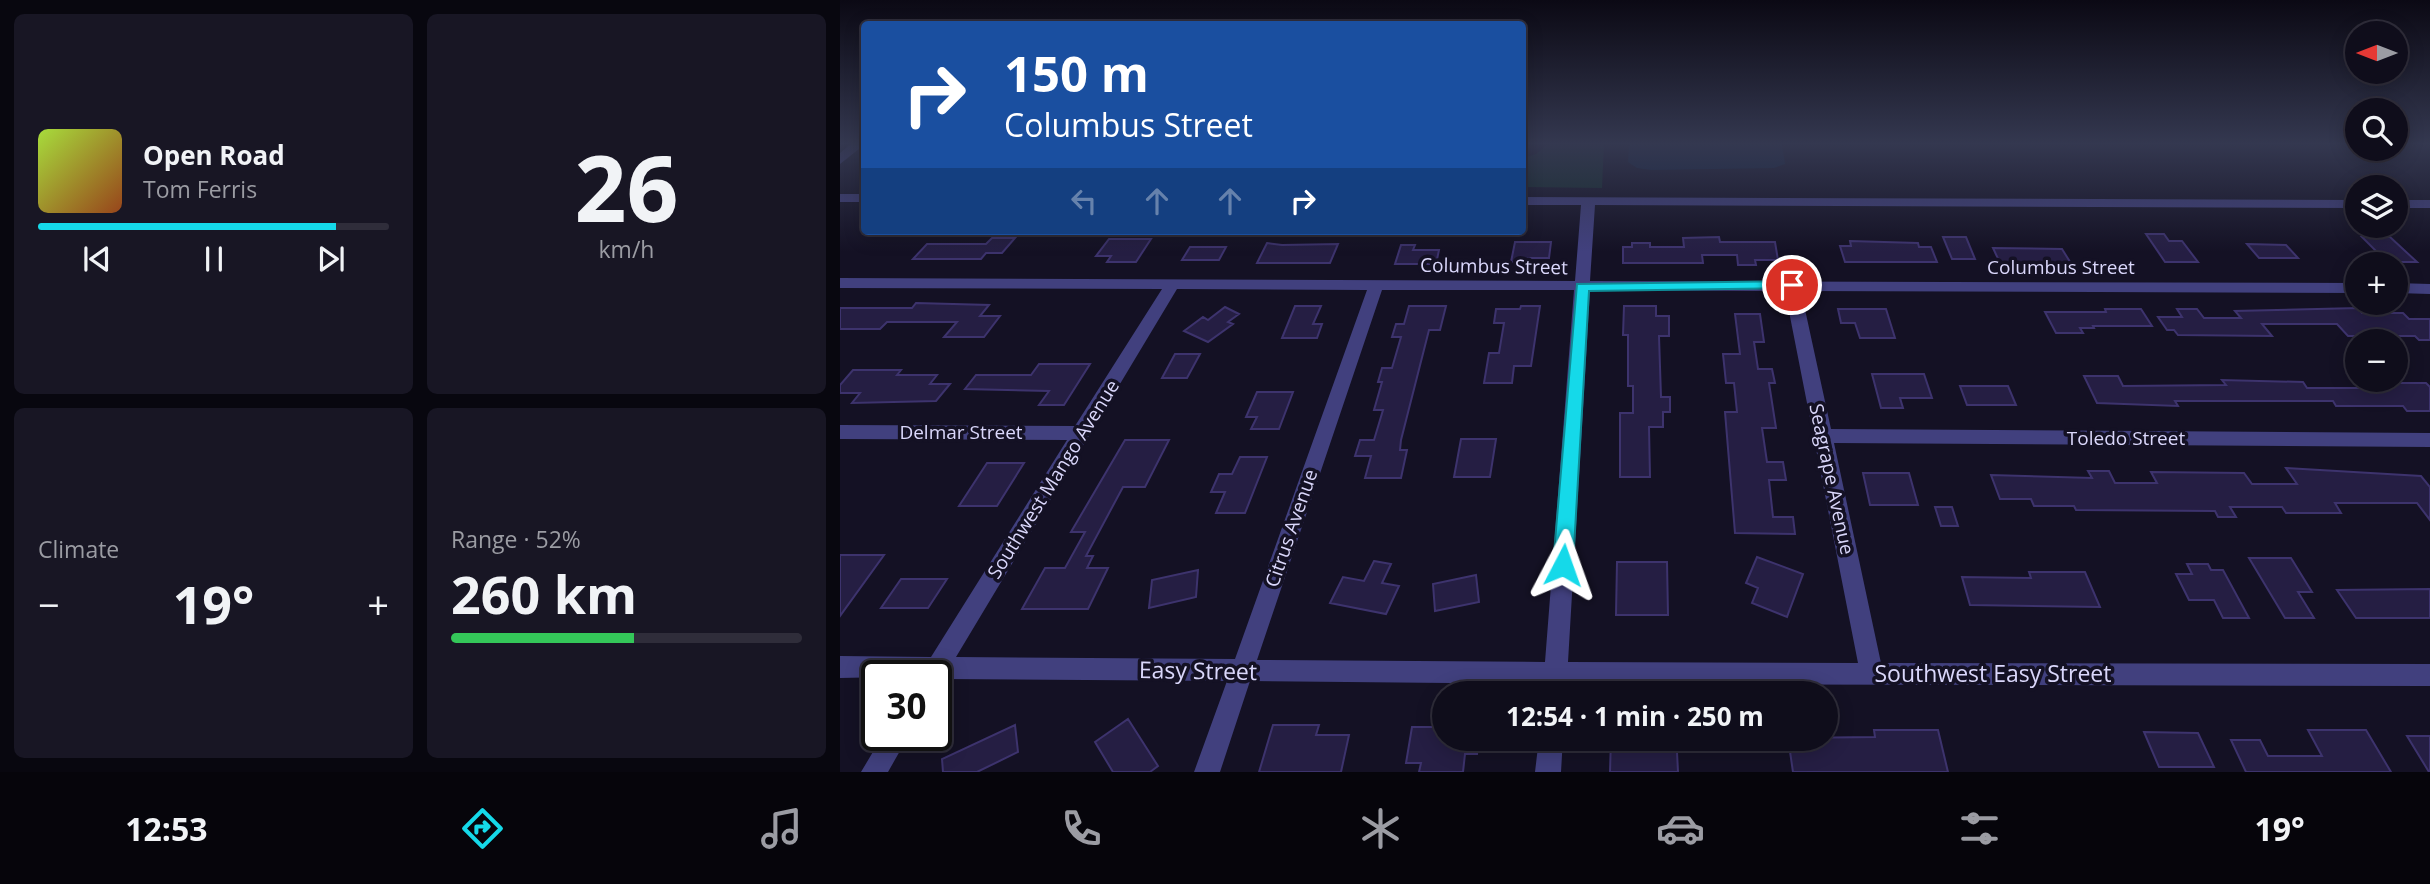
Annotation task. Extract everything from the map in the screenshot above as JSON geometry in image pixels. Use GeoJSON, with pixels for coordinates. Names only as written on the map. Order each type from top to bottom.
{"type":"FeatureCollection","features":[{"type":"Feature","properties":{"kind":"street"},"geometry":{"type":"LineString","coordinates":[[840,198],[861,198]]}},
{"type":"Feature","properties":{"kind":"street"},"geometry":{"type":"LineString","coordinates":[[1526,201],[2345,204]]}},
{"type":"Feature","properties":{"kind":"street"},"geometry":{"type":"LineString","coordinates":[[1555,681],[1588,202]]}},
{"type":"Feature","properties":{"kind":"street"},"geometry":{"type":"LineString","coordinates":[[2408,204],[2430,204]]}},
{"type":"Feature","properties":{"kind":"street","name":"Columbus Street"},"geometry":{"type":"LineString","coordinates":[[840,283],[2345,288]]}},
{"type":"Feature","properties":{"kind":"street","name":"Southwest Mango Avenue"},"geometry":{"type":"LineString","coordinates":[[942,660],[1173,283]]}},
{"type":"Feature","properties":{"kind":"street","name":"Citrus Avenue"},"geometry":{"type":"LineString","coordinates":[[1206,772],[1376,285]]}},
{"type":"Feature","properties":{"kind":"street","name":"Seagrape Avenue"},"geometry":{"type":"LineString","coordinates":[[1792,285],[1871,672]]}},
{"type":"Feature","properties":{"kind":"street"},"geometry":{"type":"LineString","coordinates":[[2408,289],[2430,289]]}},
{"type":"Feature","properties":{"kind":"street","name":"Delmar Street"},"geometry":{"type":"LineString","coordinates":[[840,432],[1082,433]]}},
{"type":"Feature","properties":{"kind":"street","name":"Toledo Street"},"geometry":{"type":"LineString","coordinates":[[1823,436],[2430,440]]}},
{"type":"Feature","properties":{"kind":"street","name":"Easy Street"},"geometry":{"type":"LineString","coordinates":[[840,667],[861,668]]}},
{"type":"Feature","properties":{"kind":"street","name":"Easy Street"},"geometry":{"type":"LineString","coordinates":[[952,672],[1242,670],[1507,681]]}},
{"type":"Feature","properties":{"kind":"street","name":"Southwest Easy Street"},"geometry":{"type":"LineString","coordinates":[[1612,681],[1871,672],[2430,675]]}},
{"type":"Feature","properties":{"kind":"street"},"geometry":{"type":"LineString","coordinates":[[874,772],[887,751]]}},
{"type":"Feature","properties":{"kind":"street"},"geometry":{"type":"LineString","coordinates":[[1548,772],[1550,751]]}},
{"type":"Feature","properties":{"kind":"green space"},"geometry":{"type":"Polygon","coordinates":[[[1526,180],[1602,180],[1602,188],[1526,187],[1526,180]]]}},
{"type":"Feature","properties":{"kind":"building"},"geometry":{"type":"Polygon","coordinates":[[[2146,234],[2164,234],[2169,241],[2182,241],[2198,262],[2165,262],[2146,234]]]}},
{"type":"Feature","properties":{"kind":"building"},"geometry":{"type":"Polygon","coordinates":[[[1719,237],[1720,242],[1775,242],[1778,260],[1755,260],[1756,265],[1738,265],[1737,255],[1702,255],[1703,263],[1623,263],[1623,247],[1632,247],[1632,243],[1650,243],[1650,247],[1684,247],[1683,238],[1719,237]]]}},
{"type":"Feature","properties":{"kind":"building"},"geometry":{"type":"Polygon","coordinates":[[[1943,237],[1966,237],[1975,259],[1952,259],[1943,237]]]}},
{"type":"Feature","properties":{"kind":"building"},"geometry":{"type":"Polygon","coordinates":[[[992,238],[1015,238],[1002,253],[986,253],[981,259],[913,259],[927,244],[986,244],[992,238]]]}},
{"type":"Feature","properties":{"kind":"building"},"geometry":{"type":"Polygon","coordinates":[[[2363,238],[2391,238],[2406,252],[2377,252],[2363,238]]]}},
{"type":"Feature","properties":{"kind":"building"},"geometry":{"type":"Polygon","coordinates":[[[1109,239],[1151,239],[1136,262],[1107,262],[1111,256],[1096,256],[1109,239]]]}},
{"type":"Feature","properties":{"kind":"building"},"geometry":{"type":"Polygon","coordinates":[[[1850,241],[1918,243],[1919,247],[1931,247],[1937,262],[1845,262],[1840,246],[1851,246],[1850,241]]]}},
{"type":"Feature","properties":{"kind":"building"},"geometry":{"type":"Polygon","coordinates":[[[1515,242],[1551,242],[1549,258],[1528,258],[1528,262],[1511,262],[1515,242]]]}},
{"type":"Feature","properties":{"kind":"building"},"geometry":{"type":"Polygon","coordinates":[[[1267,243],[1338,244],[1330,263],[1257,263],[1267,243]]]}},
{"type":"Feature","properties":{"kind":"building"},"geometry":{"type":"Polygon","coordinates":[[[2247,244],[2286,245],[2298,258],[2259,258],[2247,244]]]}},
{"type":"Feature","properties":{"kind":"building"},"geometry":{"type":"Polygon","coordinates":[[[1401,245],[1415,245],[1413,250],[1439,250],[1436,264],[1395,264],[1401,245]]]}},
{"type":"Feature","properties":{"kind":"building"},"geometry":{"type":"Polygon","coordinates":[[[1190,247],[1226,247],[1219,260],[1182,260],[1190,247]]]}},
{"type":"Feature","properties":{"kind":"building"},"geometry":{"type":"Polygon","coordinates":[[[1993,248],[2062,249],[2072,265],[2000,263],[1993,248]]]}},
{"type":"Feature","properties":{"kind":"building"},"geometry":{"type":"Polygon","coordinates":[[[2408,254],[2417,262],[2408,262],[2408,254]]]}},
{"type":"Feature","properties":{"kind":"building"},"geometry":{"type":"Polygon","coordinates":[[[916,303],[989,305],[980,316],[1000,316],[984,337],[944,337],[957,322],[887,322],[880,329],[840,329],[840,308],[912,308],[916,303]]]}},
{"type":"Feature","properties":{"kind":"building"},"geometry":{"type":"Polygon","coordinates":[[[1295,306],[1321,306],[1313,324],[1322,324],[1317,338],[1282,338],[1295,306]]]}},
{"type":"Feature","properties":{"kind":"building"},"geometry":{"type":"Polygon","coordinates":[[[1409,306],[1446,306],[1440,330],[1429,330],[1401,440],[1400,450],[1407,450],[1401,478],[1365,478],[1371,456],[1355,456],[1360,440],[1374,440],[1383,410],[1374,410],[1382,382],[1378,382],[1382,368],[1392,368],[1401,337],[1392,337],[1396,324],[1404,324],[1409,306]]]}},
{"type":"Feature","properties":{"kind":"building"},"geometry":{"type":"Polygon","coordinates":[[[1521,306],[1540,306],[1531,366],[1514,366],[1512,383],[1484,383],[1489,353],[1499,353],[1504,323],[1494,323],[1496,309],[1520,309],[1521,306]]]}},
{"type":"Feature","properties":{"kind":"building"},"geometry":{"type":"Polygon","coordinates":[[[1624,306],[1656,306],[1656,316],[1669,316],[1669,336],[1659,336],[1661,397],[1670,397],[1670,412],[1663,412],[1663,427],[1649,427],[1650,477],[1620,477],[1620,413],[1633,413],[1633,386],[1628,386],[1628,335],[1623,335],[1624,306]]]}},
{"type":"Feature","properties":{"kind":"building"},"geometry":{"type":"Polygon","coordinates":[[[1225,307],[1239,314],[1228,322],[1233,324],[1208,342],[1184,331],[1203,317],[1208,320],[1225,307]]]}},
{"type":"Feature","properties":{"kind":"building"},"geometry":{"type":"Polygon","coordinates":[[[2345,308],[2345,315],[2405,315],[2409,319],[2430,319],[2430,340],[2408,336],[2408,329],[2345,329],[2345,333],[2337,324],[2262,324],[2272,336],[2178,335],[2174,330],[2167,330],[2158,317],[2182,317],[2177,309],[2197,309],[2204,318],[2241,318],[2235,311],[2345,308]]]}},
{"type":"Feature","properties":{"kind":"building"},"geometry":{"type":"Polygon","coordinates":[[[1838,309],[1886,309],[1895,338],[1860,338],[1855,323],[1841,323],[1838,309]]]}},
{"type":"Feature","properties":{"kind":"building"},"geometry":{"type":"Polygon","coordinates":[[[2105,309],[2141,309],[2152,326],[2093,326],[2094,328],[2080,328],[2083,333],[2056,333],[2045,312],[2106,312],[2105,309]]]}},
{"type":"Feature","properties":{"kind":"building"},"geometry":{"type":"Polygon","coordinates":[[[1735,314],[1760,314],[1764,342],[1754,342],[1758,369],[1772,369],[1775,383],[1769,383],[1776,428],[1762,428],[1767,462],[1783,462],[1786,480],[1769,480],[1773,517],[1793,517],[1795,534],[1735,533],[1725,412],[1737,412],[1734,383],[1726,383],[1723,354],[1740,354],[1735,314]]]}},
{"type":"Feature","properties":{"kind":"building"},"geometry":{"type":"Polygon","coordinates":[[[1175,354],[1200,354],[1187,378],[1162,378],[1175,354]]]}},
{"type":"Feature","properties":{"kind":"building"},"geometry":{"type":"Polygon","coordinates":[[[1039,364],[1090,364],[1064,405],[1039,405],[1049,391],[965,389],[976,375],[1031,375],[1039,364]]]}},
{"type":"Feature","properties":{"kind":"building"},"geometry":{"type":"Polygon","coordinates":[[[853,370],[901,370],[897,375],[937,375],[930,384],[950,384],[936,401],[852,403],[860,393],[840,393],[840,385],[853,370]]]}},
{"type":"Feature","properties":{"kind":"building"},"geometry":{"type":"Polygon","coordinates":[[[1872,374],[1924,374],[1932,398],[1900,398],[1903,408],[1881,408],[1872,374]]]}},
{"type":"Feature","properties":{"kind":"building"},"geometry":{"type":"Polygon","coordinates":[[[2084,376],[2118,376],[2123,386],[2226,385],[2222,380],[2303,382],[2307,388],[2345,388],[2345,392],[2408,392],[2408,383],[2426,383],[2430,387],[2430,411],[2407,411],[2403,406],[2336,406],[2333,401],[2175,401],[2178,406],[2097,403],[2084,376]]]}},
{"type":"Feature","properties":{"kind":"building"},"geometry":{"type":"Polygon","coordinates":[[[1960,386],[2008,386],[2016,405],[1967,405],[1960,386]]]}},
{"type":"Feature","properties":{"kind":"building"},"geometry":{"type":"Polygon","coordinates":[[[1257,392],[1293,392],[1279,429],[1251,429],[1257,417],[1246,417],[1257,392]]]}},
{"type":"Feature","properties":{"kind":"building"},"geometry":{"type":"Polygon","coordinates":[[[1461,439],[1496,439],[1490,477],[1454,477],[1461,439]]]}},
{"type":"Feature","properties":{"kind":"building"},"geometry":{"type":"Polygon","coordinates":[[[1125,440],[1169,440],[1145,487],[1123,487],[1086,556],[1093,556],[1087,568],[1108,568],[1088,609],[1022,609],[1045,568],[1065,568],[1085,532],[1071,532],[1125,440]]]}},
{"type":"Feature","properties":{"kind":"building"},"geometry":{"type":"Polygon","coordinates":[[[1240,457],[1267,457],[1245,513],[1216,513],[1225,492],[1211,492],[1219,474],[1232,474],[1240,457]]]}},
{"type":"Feature","properties":{"kind":"building"},"geometry":{"type":"Polygon","coordinates":[[[987,463],[1024,463],[997,506],[959,506],[987,463]]]}},
{"type":"Feature","properties":{"kind":"building"},"geometry":{"type":"Polygon","coordinates":[[[2286,468],[2421,476],[2430,487],[2430,520],[2417,503],[2335,503],[2341,513],[2286,513],[2282,507],[2230,507],[2236,517],[2218,517],[2215,511],[2076,510],[2074,506],[2034,506],[2031,499],[2000,499],[1991,475],[2092,478],[2088,471],[2109,471],[2115,483],[2157,483],[2151,472],[2244,473],[2252,484],[2297,484],[2286,468]]]}},
{"type":"Feature","properties":{"kind":"building"},"geometry":{"type":"Polygon","coordinates":[[[1863,473],[1909,473],[1918,505],[1870,505],[1863,473]]]}},
{"type":"Feature","properties":{"kind":"building"},"geometry":{"type":"Polygon","coordinates":[[[1935,507],[1952,507],[1958,526],[1941,526],[1935,507]]]}},
{"type":"Feature","properties":{"kind":"building"},"geometry":{"type":"Polygon","coordinates":[[[840,555],[884,555],[840,616],[840,555]]]}},
{"type":"Feature","properties":{"kind":"building"},"geometry":{"type":"Polygon","coordinates":[[[1757,557],[1803,574],[1787,617],[1752,603],[1758,588],[1746,583],[1757,557]]]}},
{"type":"Feature","properties":{"kind":"building"},"geometry":{"type":"Polygon","coordinates":[[[2249,558],[2291,558],[2312,592],[2298,592],[2314,618],[2285,618],[2249,558]]]}},
{"type":"Feature","properties":{"kind":"building"},"geometry":{"type":"Polygon","coordinates":[[[1374,561],[1391,564],[1382,583],[1399,586],[1386,614],[1330,603],[1343,577],[1364,581],[1374,561]]]}},
{"type":"Feature","properties":{"kind":"building"},"geometry":{"type":"Polygon","coordinates":[[[1617,562],[1667,562],[1668,615],[1616,615],[1617,562]]]}},
{"type":"Feature","properties":{"kind":"building"},"geometry":{"type":"Polygon","coordinates":[[[2187,564],[2208,564],[2211,570],[2223,570],[2249,618],[2223,618],[2214,600],[2189,600],[2176,574],[2192,574],[2187,564]]]}},
{"type":"Feature","properties":{"kind":"building"},"geometry":{"type":"Polygon","coordinates":[[[1198,570],[1196,597],[1149,608],[1152,580],[1198,570]]]}},
{"type":"Feature","properties":{"kind":"building"},"geometry":{"type":"Polygon","coordinates":[[[2029,572],[2085,572],[2100,607],[1970,605],[1962,577],[2031,578],[2029,572]]]}},
{"type":"Feature","properties":{"kind":"building"},"geometry":{"type":"Polygon","coordinates":[[[1476,575],[1479,602],[1435,611],[1433,584],[1476,575]]]}},
{"type":"Feature","properties":{"kind":"building"},"geometry":{"type":"Polygon","coordinates":[[[901,579],[947,579],[928,608],[881,608],[901,579]]]}},
{"type":"Feature","properties":{"kind":"building"},"geometry":{"type":"Polygon","coordinates":[[[2430,589],[2430,618],[2356,618],[2337,590],[2430,589]]]}},
{"type":"Feature","properties":{"kind":"building"},"geometry":{"type":"Polygon","coordinates":[[[1128,719],[1158,766],[1150,772],[1113,772],[1095,742],[1128,719]]]}},
{"type":"Feature","properties":{"kind":"building"},"geometry":{"type":"Polygon","coordinates":[[[1015,725],[1018,752],[977,772],[943,772],[942,759],[1015,725]]]}},
{"type":"Feature","properties":{"kind":"building"},"geometry":{"type":"Polygon","coordinates":[[[1273,725],[1319,725],[1316,735],[1349,735],[1341,772],[1259,772],[1273,725]]]}},
{"type":"Feature","properties":{"kind":"building"},"geometry":{"type":"Polygon","coordinates":[[[1412,727],[1432,727],[1432,751],[1477,751],[1477,754],[1465,754],[1463,772],[1419,772],[1421,763],[1406,763],[1412,727]]]}},
{"type":"Feature","properties":{"kind":"building"},"geometry":{"type":"Polygon","coordinates":[[[1874,730],[1938,730],[1948,772],[1793,772],[1790,751],[1838,751],[1838,737],[1875,737],[1874,730]]]}},
{"type":"Feature","properties":{"kind":"building"},"geometry":{"type":"Polygon","coordinates":[[[2308,730],[2366,730],[2391,772],[2246,772],[2231,740],[2260,740],[2268,756],[2322,756],[2308,730]]]}},
{"type":"Feature","properties":{"kind":"building"},"geometry":{"type":"Polygon","coordinates":[[[2144,732],[2198,733],[2214,767],[2159,767],[2144,732]]]}},
{"type":"Feature","properties":{"kind":"building"},"geometry":{"type":"Polygon","coordinates":[[[2407,736],[2430,736],[2430,772],[2429,772],[2407,736]]]}},
{"type":"Feature","properties":{"kind":"building"},"geometry":{"type":"Polygon","coordinates":[[[1611,751],[1677,752],[1678,772],[1610,772],[1611,751]]]}},
{"type":"Feature","properties":{"kind":"route"},"geometry":{"type":"LineString","coordinates":[[1563,565],[1582,287],[1792,285]]}}]}
